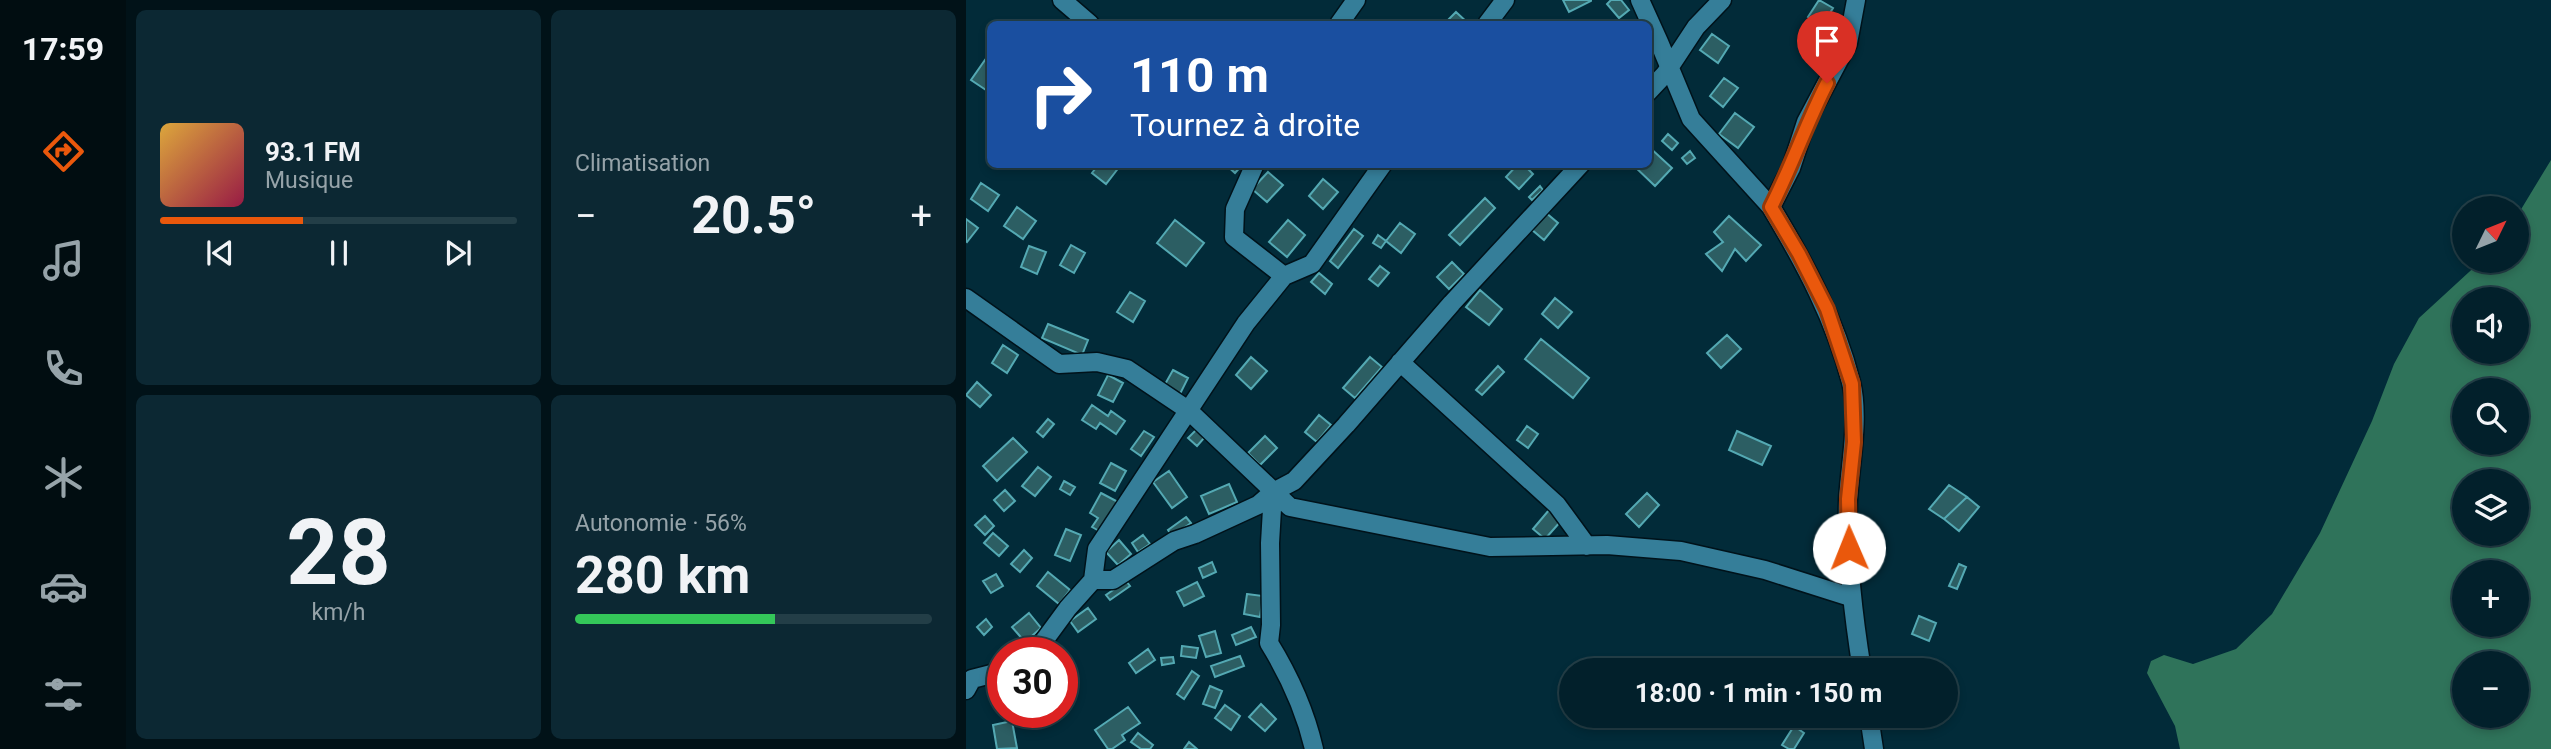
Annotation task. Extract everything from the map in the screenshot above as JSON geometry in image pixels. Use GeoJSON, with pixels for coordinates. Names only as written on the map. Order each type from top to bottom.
{"type":"FeatureCollection","features":[{"type":"Feature","properties":{"kind":"street"},"geometry":{"type":"LineString","coordinates":[[1062,0],[1086,21]]}},
{"type":"Feature","properties":{"kind":"street"},"geometry":{"type":"LineString","coordinates":[[1341,21],[1356,0]]}},
{"type":"Feature","properties":{"kind":"street"},"geometry":{"type":"LineString","coordinates":[[1489,21],[1505,0]]}},
{"type":"Feature","properties":{"kind":"street"},"geometry":{"type":"LineString","coordinates":[[1640,0],[1649,21]]}},
{"type":"Feature","properties":{"kind":"street"},"geometry":{"type":"LineString","coordinates":[[1652,87],[1670,67],[1696,27],[1722,0]]}},
{"type":"Feature","properties":{"kind":"street"},"geometry":{"type":"LineString","coordinates":[[1771,207],[1791,168],[1806,122],[1848,43],[1856,0]]}},
{"type":"Feature","properties":{"kind":"street"},"geometry":{"type":"LineString","coordinates":[[1652,27],[1691,119],[1771,207],[1799,254],[1827,309],[1852,384],[1854,442],[1848,499],[1850,597],[1860,658]]}},
{"type":"Feature","properties":{"kind":"street"},"geometry":{"type":"LineString","coordinates":[[1253,168],[1235,209],[1234,237],[1284,276]]}},
{"type":"Feature","properties":{"kind":"street"},"geometry":{"type":"LineString","coordinates":[[1047,637],[1093,580],[1097,549],[1246,323],[1284,276],[1312,264],[1380,168]]}},
{"type":"Feature","properties":{"kind":"street"},"geometry":{"type":"LineString","coordinates":[[1093,580],[1113,580],[1174,541],[1258,505],[1273,492],[1294,481],[1577,168]]}},
{"type":"Feature","properties":{"kind":"street"},"geometry":{"type":"LineString","coordinates":[[966,298],[1059,364],[1097,362],[1127,369],[1188,410],[1290,507],[1490,547],[1587,546],[1681,551],[1765,570],[1850,597]]}},
{"type":"Feature","properties":{"kind":"street"},"geometry":{"type":"LineString","coordinates":[[1400,362],[1557,505],[1587,546]]}},
{"type":"Feature","properties":{"kind":"street"},"geometry":{"type":"LineString","coordinates":[[1273,492],[1269,643],[1289,674],[1314,749]]}},
{"type":"Feature","properties":{"kind":"street"},"geometry":{"type":"LineString","coordinates":[[966,690],[972,679],[987,675]]}},
{"type":"Feature","properties":{"kind":"street"},"geometry":{"type":"LineString","coordinates":[[1871,728],[1874,749]]}},
{"type":"Feature","properties":{"kind":"shaded area"},"geometry":{"type":"Polygon","coordinates":[[[2551,160],[2551,749],[2180,749],[2175,726],[2147,673],[2151,661],[2164,655],[2193,664],[2236,649],[2272,614],[2320,533],[2372,421],[2394,364],[2419,318],[2452,288],[2452,364],[2529,364],[2529,287],[2453,287],[2468,273],[2529,273],[2529,196],[2551,160]]]}},
{"type":"Feature","properties":{"kind":"building"},"geometry":{"type":"Polygon","coordinates":[[[1563,0],[1591,0],[1591,1],[1569,12],[1563,0]]]}},
{"type":"Feature","properties":{"kind":"building"},"geometry":{"type":"Polygon","coordinates":[[[1611,0],[1621,0],[1629,10],[1619,18],[1607,4],[1611,0]]]}},
{"type":"Feature","properties":{"kind":"building"},"geometry":{"type":"Polygon","coordinates":[[[1819,0],[1833,8],[1822,26],[1808,17],[1819,0]]]}},
{"type":"Feature","properties":{"kind":"building"},"geometry":{"type":"Polygon","coordinates":[[[1456,12],[1466,21],[1447,21],[1456,12]]]}},
{"type":"Feature","properties":{"kind":"building"},"geometry":{"type":"Polygon","coordinates":[[[1712,34],[1729,46],[1718,63],[1700,50],[1712,34]]]}},
{"type":"Feature","properties":{"kind":"building"},"geometry":{"type":"Polygon","coordinates":[[[985,60],[987,91],[971,80],[985,60]]]}},
{"type":"Feature","properties":{"kind":"building"},"geometry":{"type":"Polygon","coordinates":[[[1724,78],[1738,88],[1723,107],[1710,96],[1724,78]]]}},
{"type":"Feature","properties":{"kind":"building"},"geometry":{"type":"Polygon","coordinates":[[[1735,113],[1754,127],[1738,148],[1719,134],[1735,113]]]}},
{"type":"Feature","properties":{"kind":"building"},"geometry":{"type":"Polygon","coordinates":[[[1668,134],[1678,143],[1672,150],[1662,141],[1668,134]]]}},
{"type":"Feature","properties":{"kind":"building"},"geometry":{"type":"Polygon","coordinates":[[[1652,150],[1672,168],[1655,186],[1636,168],[1652,168],[1652,150]]]}},
{"type":"Feature","properties":{"kind":"building"},"geometry":{"type":"Polygon","coordinates":[[[1690,151],[1695,158],[1687,164],[1682,158],[1690,151]]]}},
{"type":"Feature","properties":{"kind":"building"},"geometry":{"type":"Polygon","coordinates":[[[1096,168],[1118,168],[1106,184],[1092,173],[1096,168]]]}},
{"type":"Feature","properties":{"kind":"building"},"geometry":{"type":"Polygon","coordinates":[[[1514,168],[1527,168],[1533,174],[1519,189],[1506,177],[1514,168]]]}},
{"type":"Feature","properties":{"kind":"building"},"geometry":{"type":"Polygon","coordinates":[[[1268,172],[1283,185],[1267,202],[1252,189],[1268,172]]]}},
{"type":"Feature","properties":{"kind":"building"},"geometry":{"type":"Polygon","coordinates":[[[1323,179],[1338,192],[1323,209],[1309,196],[1323,179]]]}},
{"type":"Feature","properties":{"kind":"building"},"geometry":{"type":"Polygon","coordinates":[[[981,183],[999,195],[988,211],[971,199],[981,183]]]}},
{"type":"Feature","properties":{"kind":"building"},"geometry":{"type":"Polygon","coordinates":[[[1540,186],[1543,190],[1532,200],[1529,197],[1540,186]]]}},
{"type":"Feature","properties":{"kind":"building"},"geometry":{"type":"Polygon","coordinates":[[[1485,198],[1495,208],[1460,245],[1449,235],[1485,198]]]}},
{"type":"Feature","properties":{"kind":"building"},"geometry":{"type":"Polygon","coordinates":[[[1017,207],[1036,221],[1023,239],[1004,226],[1017,207]]]}},
{"type":"Feature","properties":{"kind":"building"},"geometry":{"type":"Polygon","coordinates":[[[1545,212],[1558,223],[1544,240],[1531,229],[1545,212]]]}},
{"type":"Feature","properties":{"kind":"building"},"geometry":{"type":"Polygon","coordinates":[[[1729,216],[1761,245],[1746,261],[1735,249],[1722,271],[1706,254],[1723,242],[1714,232],[1729,216]]]}},
{"type":"Feature","properties":{"kind":"building"},"geometry":{"type":"Polygon","coordinates":[[[966,219],[978,228],[967,242],[966,241],[966,219]]]}},
{"type":"Feature","properties":{"kind":"building"},"geometry":{"type":"Polygon","coordinates":[[[1175,220],[1204,243],[1186,266],[1157,243],[1175,220]]]}},
{"type":"Feature","properties":{"kind":"building"},"geometry":{"type":"Polygon","coordinates":[[[1288,220],[1305,235],[1287,257],[1269,242],[1288,220]]]}},
{"type":"Feature","properties":{"kind":"building"},"geometry":{"type":"Polygon","coordinates":[[[1400,223],[1415,234],[1401,253],[1386,241],[1400,223]]]}},
{"type":"Feature","properties":{"kind":"building"},"geometry":{"type":"Polygon","coordinates":[[[1354,229],[1363,236],[1338,268],[1330,261],[1354,229]]]}},
{"type":"Feature","properties":{"kind":"building"},"geometry":{"type":"Polygon","coordinates":[[[1378,235],[1386,241],[1381,248],[1373,243],[1378,235]]]}},
{"type":"Feature","properties":{"kind":"building"},"geometry":{"type":"Polygon","coordinates":[[[1071,245],[1085,253],[1074,273],[1060,265],[1071,245]]]}},
{"type":"Feature","properties":{"kind":"building"},"geometry":{"type":"Polygon","coordinates":[[[1029,246],[1046,252],[1037,274],[1021,267],[1029,246]]]}},
{"type":"Feature","properties":{"kind":"building"},"geometry":{"type":"Polygon","coordinates":[[[1452,262],[1464,274],[1449,289],[1437,277],[1452,262]]]}},
{"type":"Feature","properties":{"kind":"building"},"geometry":{"type":"Polygon","coordinates":[[[1380,266],[1389,273],[1378,286],[1369,279],[1380,266]]]}},
{"type":"Feature","properties":{"kind":"building"},"geometry":{"type":"Polygon","coordinates":[[[1319,273],[1332,284],[1325,294],[1311,282],[1319,273]]]}},
{"type":"Feature","properties":{"kind":"building"},"geometry":{"type":"Polygon","coordinates":[[[1480,290],[1502,309],[1489,325],[1466,307],[1480,290]]]}},
{"type":"Feature","properties":{"kind":"building"},"geometry":{"type":"Polygon","coordinates":[[[1130,292],[1145,301],[1133,322],[1117,312],[1130,292]]]}},
{"type":"Feature","properties":{"kind":"building"},"geometry":{"type":"Polygon","coordinates":[[[1555,298],[1572,312],[1558,328],[1542,314],[1555,298]]]}},
{"type":"Feature","properties":{"kind":"building"},"geometry":{"type":"Polygon","coordinates":[[[1048,324],[1088,340],[1082,355],[1042,338],[1048,324]]]}},
{"type":"Feature","properties":{"kind":"building"},"geometry":{"type":"Polygon","coordinates":[[[1727,335],[1741,349],[1721,368],[1707,353],[1727,335]]]}},
{"type":"Feature","properties":{"kind":"building"},"geometry":{"type":"Polygon","coordinates":[[[1541,339],[1589,378],[1573,398],[1525,359],[1541,339]]]}},
{"type":"Feature","properties":{"kind":"building"},"geometry":{"type":"Polygon","coordinates":[[[1003,345],[1018,355],[1007,373],[992,363],[1003,345]]]}},
{"type":"Feature","properties":{"kind":"building"},"geometry":{"type":"Polygon","coordinates":[[[1251,357],[1267,371],[1251,389],[1236,375],[1251,357]]]}},
{"type":"Feature","properties":{"kind":"building"},"geometry":{"type":"Polygon","coordinates":[[[1370,357],[1382,367],[1355,398],[1343,388],[1370,357]]]}},
{"type":"Feature","properties":{"kind":"building"},"geometry":{"type":"Polygon","coordinates":[[[1498,366],[1504,372],[1482,395],[1476,390],[1498,366]]]}},
{"type":"Feature","properties":{"kind":"building"},"geometry":{"type":"Polygon","coordinates":[[[1173,370],[1188,378],[1180,394],[1164,386],[1173,370]]]}},
{"type":"Feature","properties":{"kind":"building"},"geometry":{"type":"Polygon","coordinates":[[[1108,375],[1123,383],[1113,402],[1098,395],[1108,375]]]}},
{"type":"Feature","properties":{"kind":"building"},"geometry":{"type":"Polygon","coordinates":[[[977,382],[991,395],[980,407],[966,395],[977,382]]]}},
{"type":"Feature","properties":{"kind":"building"},"geometry":{"type":"Polygon","coordinates":[[[1092,405],[1108,416],[1111,411],[1125,421],[1116,434],[1100,423],[1096,429],[1082,420],[1092,405]]]}},
{"type":"Feature","properties":{"kind":"building"},"geometry":{"type":"Polygon","coordinates":[[[1319,415],[1331,425],[1317,442],[1305,432],[1319,415]]]}},
{"type":"Feature","properties":{"kind":"building"},"geometry":{"type":"Polygon","coordinates":[[[1048,419],[1054,424],[1043,437],[1037,432],[1048,419]]]}},
{"type":"Feature","properties":{"kind":"building"},"geometry":{"type":"Polygon","coordinates":[[[1527,426],[1538,434],[1528,448],[1517,440],[1527,426]]]}},
{"type":"Feature","properties":{"kind":"building"},"geometry":{"type":"Polygon","coordinates":[[[1196,430],[1205,437],[1197,446],[1188,438],[1196,430]]]}},
{"type":"Feature","properties":{"kind":"building"},"geometry":{"type":"Polygon","coordinates":[[[1144,431],[1154,437],[1141,456],[1131,449],[1144,431]]]}},
{"type":"Feature","properties":{"kind":"building"},"geometry":{"type":"Polygon","coordinates":[[[1737,431],[1771,446],[1762,465],[1729,450],[1737,431]]]}},
{"type":"Feature","properties":{"kind":"building"},"geometry":{"type":"Polygon","coordinates":[[[1265,436],[1277,448],[1260,465],[1248,453],[1265,436]]]}},
{"type":"Feature","properties":{"kind":"building"},"geometry":{"type":"Polygon","coordinates":[[[1013,438],[1027,452],[997,481],[983,466],[1013,438]]]}},
{"type":"Feature","properties":{"kind":"building"},"geometry":{"type":"Polygon","coordinates":[[[1111,463],[1126,471],[1115,491],[1100,483],[1111,463]]]}},
{"type":"Feature","properties":{"kind":"building"},"geometry":{"type":"Polygon","coordinates":[[[1038,467],[1051,477],[1035,496],[1022,486],[1038,467]]]}},
{"type":"Feature","properties":{"kind":"building"},"geometry":{"type":"Polygon","coordinates":[[[1169,471],[1187,497],[1172,508],[1153,482],[1169,471]]]}},
{"type":"Feature","properties":{"kind":"building"},"geometry":{"type":"Polygon","coordinates":[[[1064,481],[1075,487],[1070,495],[1060,489],[1064,481]]]}},
{"type":"Feature","properties":{"kind":"building"},"geometry":{"type":"Polygon","coordinates":[[[1229,484],[1237,502],[1209,514],[1201,496],[1229,484]]]}},
{"type":"Feature","properties":{"kind":"building"},"geometry":{"type":"Polygon","coordinates":[[[1949,485],[1967,497],[1944,519],[1929,509],[1949,485]]]}},
{"type":"Feature","properties":{"kind":"building"},"geometry":{"type":"Polygon","coordinates":[[[1005,490],[1015,501],[1004,511],[994,500],[1005,490]]]}},
{"type":"Feature","properties":{"kind":"building"},"geometry":{"type":"Polygon","coordinates":[[[1101,493],[1118,502],[1101,532],[1092,527],[1098,518],[1090,513],[1101,493]]]}},
{"type":"Feature","properties":{"kind":"building"},"geometry":{"type":"Polygon","coordinates":[[[1647,493],[1659,505],[1639,527],[1626,514],[1647,493]]]}},
{"type":"Feature","properties":{"kind":"building"},"geometry":{"type":"Polygon","coordinates":[[[1967,497],[1979,507],[1959,531],[1944,519],[1967,497]]]}},
{"type":"Feature","properties":{"kind":"building"},"geometry":{"type":"Polygon","coordinates":[[[1549,510],[1561,521],[1545,539],[1533,529],[1549,510]]]}},
{"type":"Feature","properties":{"kind":"building"},"geometry":{"type":"Polygon","coordinates":[[[985,516],[994,526],[985,535],[975,525],[985,516]]]}},
{"type":"Feature","properties":{"kind":"building"},"geometry":{"type":"Polygon","coordinates":[[[1186,517],[1191,523],[1172,536],[1168,530],[1186,517]]]}},
{"type":"Feature","properties":{"kind":"building"},"geometry":{"type":"Polygon","coordinates":[[[1066,529],[1081,535],[1070,561],[1055,555],[1066,529]]]}},
{"type":"Feature","properties":{"kind":"building"},"geometry":{"type":"Polygon","coordinates":[[[993,533],[1008,546],[999,556],[984,543],[993,533]]]}},
{"type":"Feature","properties":{"kind":"building"},"geometry":{"type":"Polygon","coordinates":[[[1143,535],[1150,544],[1138,552],[1132,543],[1143,535]]]}},
{"type":"Feature","properties":{"kind":"building"},"geometry":{"type":"Polygon","coordinates":[[[1119,540],[1131,554],[1118,565],[1106,552],[1119,540]]]}},
{"type":"Feature","properties":{"kind":"building"},"geometry":{"type":"Polygon","coordinates":[[[1024,550],[1032,558],[1020,572],[1011,564],[1024,550]]]}},
{"type":"Feature","properties":{"kind":"building"},"geometry":{"type":"Polygon","coordinates":[[[1212,562],[1216,572],[1203,578],[1199,568],[1212,562]]]}},
{"type":"Feature","properties":{"kind":"building"},"geometry":{"type":"Polygon","coordinates":[[[1959,564],[1966,567],[1957,589],[1949,586],[1959,564]]]}},
{"type":"Feature","properties":{"kind":"building"},"geometry":{"type":"Polygon","coordinates":[[[1048,572],[1070,590],[1059,604],[1037,586],[1048,572]]]}},
{"type":"Feature","properties":{"kind":"building"},"geometry":{"type":"Polygon","coordinates":[[[996,574],[1003,586],[991,593],[983,581],[996,574]]]}},
{"type":"Feature","properties":{"kind":"building"},"geometry":{"type":"Polygon","coordinates":[[[1126,581],[1130,586],[1110,600],[1106,595],[1126,581]]]}},
{"type":"Feature","properties":{"kind":"building"},"geometry":{"type":"Polygon","coordinates":[[[1197,582],[1204,596],[1184,606],[1177,592],[1197,582]]]}},
{"type":"Feature","properties":{"kind":"building"},"geometry":{"type":"Polygon","coordinates":[[[1247,594],[1263,596],[1260,617],[1244,614],[1247,594]]]}},
{"type":"Feature","properties":{"kind":"building"},"geometry":{"type":"Polygon","coordinates":[[[1088,608],[1096,619],[1078,632],[1070,621],[1088,608]]]}},
{"type":"Feature","properties":{"kind":"building"},"geometry":{"type":"Polygon","coordinates":[[[1029,613],[1041,628],[1031,637],[1021,637],[1012,627],[1029,613]]]}},
{"type":"Feature","properties":{"kind":"building"},"geometry":{"type":"Polygon","coordinates":[[[1919,616],[1936,623],[1929,641],[1912,634],[1919,616]]]}},
{"type":"Feature","properties":{"kind":"building"},"geometry":{"type":"Polygon","coordinates":[[[986,619],[992,627],[984,635],[977,627],[986,619]]]}},
{"type":"Feature","properties":{"kind":"building"},"geometry":{"type":"Polygon","coordinates":[[[1251,627],[1256,637],[1236,645],[1232,635],[1251,627]]]}},
{"type":"Feature","properties":{"kind":"building"},"geometry":{"type":"Polygon","coordinates":[[[1215,631],[1221,653],[1206,657],[1199,636],[1215,631]]]}},
{"type":"Feature","properties":{"kind":"building"},"geometry":{"type":"Polygon","coordinates":[[[1182,646],[1198,648],[1196,658],[1181,656],[1182,646]]]}},
{"type":"Feature","properties":{"kind":"building"},"geometry":{"type":"Polygon","coordinates":[[[1148,649],[1155,660],[1136,673],[1129,663],[1148,649]]]}},
{"type":"Feature","properties":{"kind":"building"},"geometry":{"type":"Polygon","coordinates":[[[1240,656],[1244,666],[1215,677],[1211,666],[1240,656]]]}},
{"type":"Feature","properties":{"kind":"building"},"geometry":{"type":"Polygon","coordinates":[[[1173,657],[1174,663],[1162,665],[1161,658],[1173,657]]]}},
{"type":"Feature","properties":{"kind":"building"},"geometry":{"type":"Polygon","coordinates":[[[1192,671],[1199,676],[1184,699],[1177,694],[1192,671]]]}},
{"type":"Feature","properties":{"kind":"building"},"geometry":{"type":"Polygon","coordinates":[[[1210,686],[1222,691],[1215,708],[1203,704],[1210,686]]]}},
{"type":"Feature","properties":{"kind":"building"},"geometry":{"type":"Polygon","coordinates":[[[1261,704],[1276,719],[1265,731],[1249,717],[1261,704]]]}},
{"type":"Feature","properties":{"kind":"building"},"geometry":{"type":"Polygon","coordinates":[[[1225,705],[1240,716],[1231,730],[1215,718],[1225,705]]]}},
{"type":"Feature","properties":{"kind":"building"},"geometry":{"type":"Polygon","coordinates":[[[1128,707],[1140,723],[1122,735],[1125,740],[1108,749],[1095,730],[1128,707]]]}},
{"type":"Feature","properties":{"kind":"building"},"geometry":{"type":"Polygon","coordinates":[[[994,728],[1013,728],[1017,748],[997,749],[994,728]]]}},
{"type":"Feature","properties":{"kind":"building"},"geometry":{"type":"Polygon","coordinates":[[[1793,728],[1804,733],[1794,749],[1782,745],[1793,728]]]}},
{"type":"Feature","properties":{"kind":"building"},"geometry":{"type":"Polygon","coordinates":[[[1138,733],[1153,745],[1150,749],[1141,749],[1131,742],[1138,733]]]}},
{"type":"Feature","properties":{"kind":"building"},"geometry":{"type":"Polygon","coordinates":[[[1189,742],[1197,749],[1184,749],[1189,742]]]}},
{"type":"Feature","properties":{"kind":"route"},"geometry":{"type":"LineString","coordinates":[[1827,83],[1806,122],[1791,168],[1771,207],[1827,309],[1852,384],[1854,442],[1848,499],[1849,548]]}}]}
